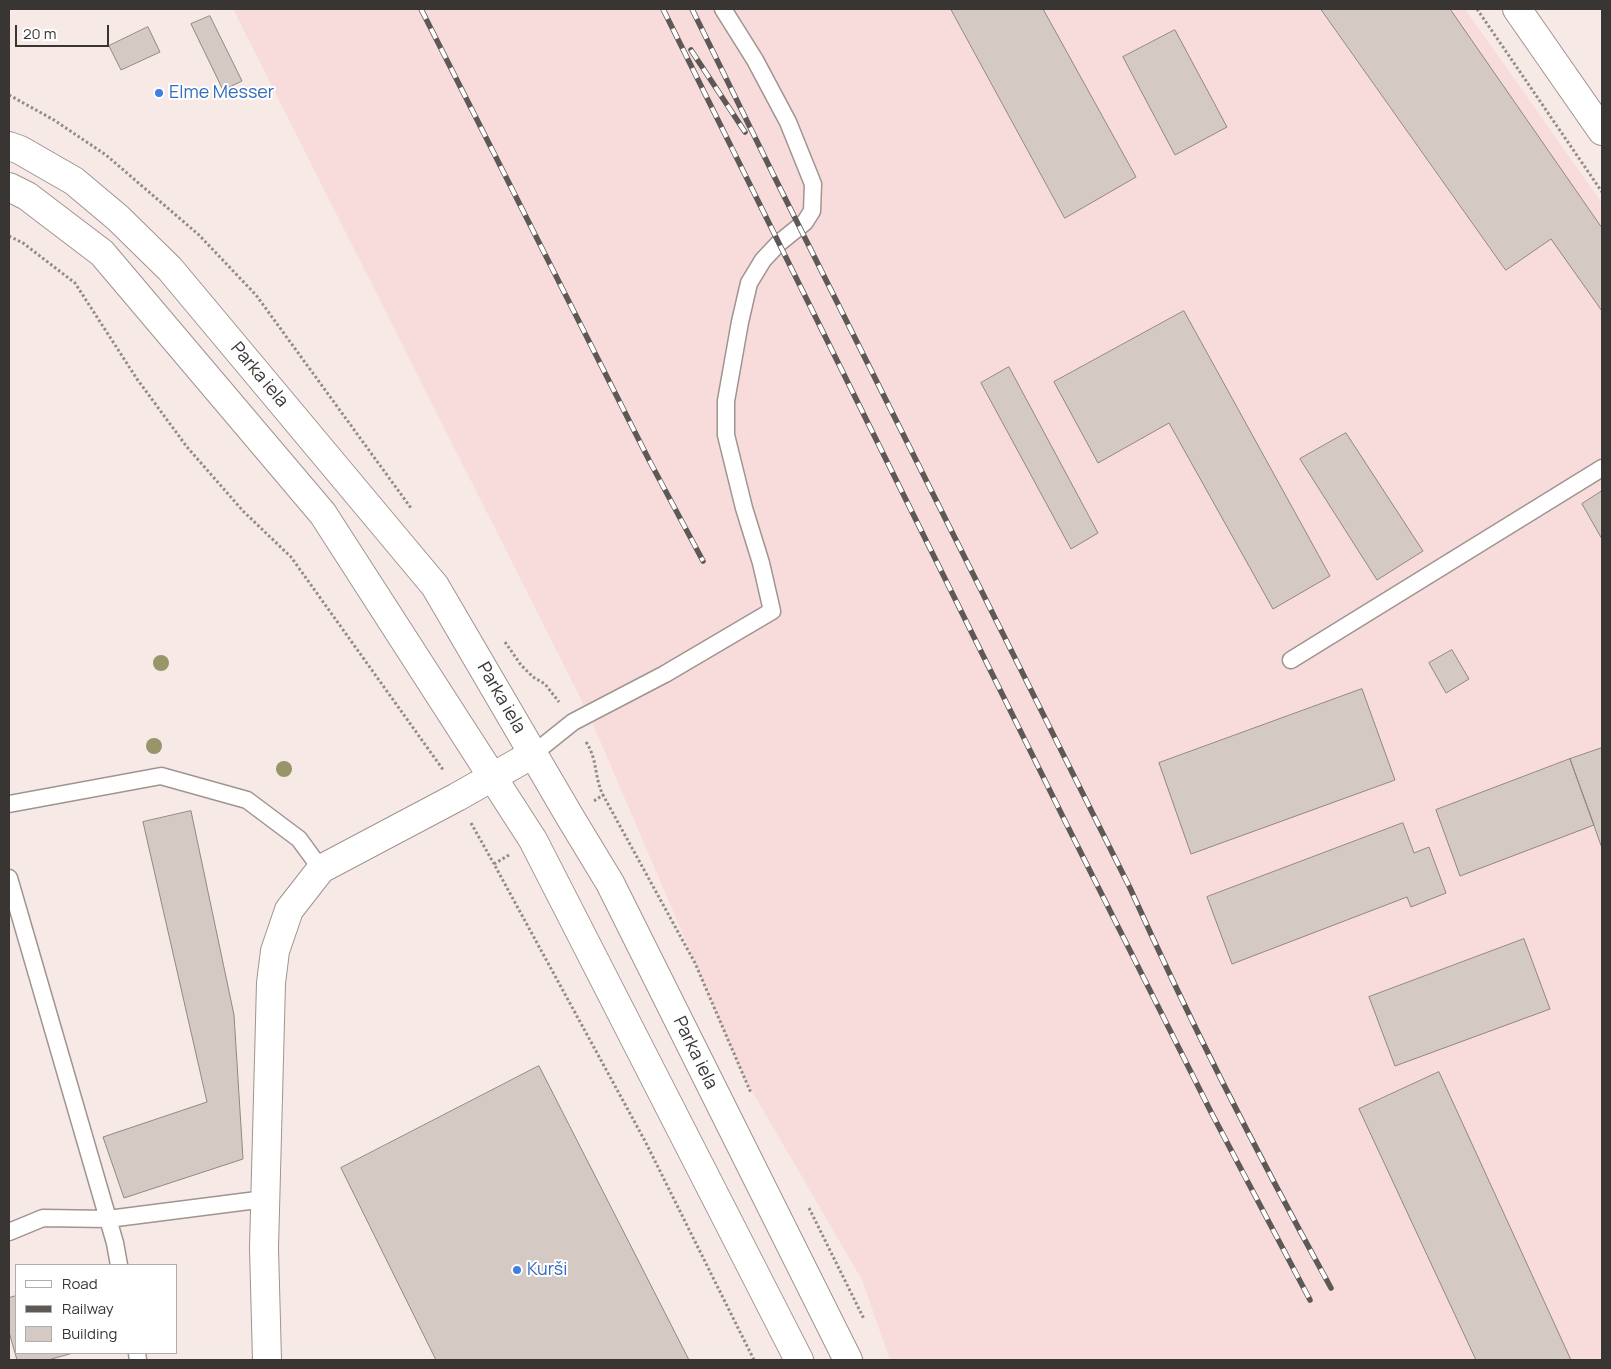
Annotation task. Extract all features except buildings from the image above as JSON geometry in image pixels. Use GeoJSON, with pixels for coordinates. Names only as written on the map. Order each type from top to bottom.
{"type":"FeatureCollection","features":[{"type":"Feature","properties":{"kind":"main road"},"geometry":{"type":"LineString","coordinates":[[1517,9],[1602,131]]}},
{"type":"Feature","properties":{"kind":"main road","name":"Parka iela"},"geometry":{"type":"LineString","coordinates":[[9,146],[20,150],[74,181],[118,218],[170,269],[435,586],[610,884],[848,1360]]}},
{"type":"Feature","properties":{"kind":"main road"},"geometry":{"type":"LineString","coordinates":[[9,187],[27,196],[102,253],[323,514],[533,840],[798,1360]]}},
{"type":"Feature","properties":{"kind":"main road"},"geometry":{"type":"LineString","coordinates":[[267,1360],[264,1248],[271,983],[275,951],[289,910],[321,869],[494,777],[533,754]]}},
{"type":"Feature","properties":{"kind":"lane"},"geometry":{"type":"LineString","coordinates":[[533,754],[573,722],[665,674],[772,611],[726,435],[726,401],[749,283],[763,260],[779,243],[805,222],[812,211],[813,184],[788,122],[755,60],[723,9]]}},
{"type":"Feature","properties":{"kind":"lane"},"geometry":{"type":"LineString","coordinates":[[1291,660],[1602,468]]}},
{"type":"Feature","properties":{"kind":"lane"},"geometry":{"type":"LineString","coordinates":[[9,804],[161,776],[247,800],[299,839],[321,869]]}},
{"type":"Feature","properties":{"kind":"lane"},"geometry":{"type":"LineString","coordinates":[[9,878],[108,1219],[119,1264]]}},
{"type":"Feature","properties":{"kind":"lane"},"geometry":{"type":"LineString","coordinates":[[9,1232],[43,1218],[108,1219],[265,1199]]}},
{"type":"Feature","properties":{"kind":"path"},"geometry":{"type":"LineString","coordinates":[[1477,9],[1602,192]]}},
{"type":"Feature","properties":{"kind":"path"},"geometry":{"type":"LineString","coordinates":[[9,236],[23,243],[74,283],[137,379],[187,447],[243,512],[290,557],[419,737]]}},
{"type":"Feature","properties":{"kind":"path"},"geometry":{"type":"LineString","coordinates":[[500,875],[645,1141],[754,1360]]}},
{"type":"Feature","properties":{"kind":"shaded area"},"geometry":{"type":"Polygon","coordinates":[[[233,9],[1465,9],[1602,203],[1602,1360],[890,1360],[862,1280],[745,1079],[589,715],[233,9]]]}},
{"type":"Feature","properties":{"kind":"railway"},"geometry":{"type":"LineString","coordinates":[[421,9],[649,460],[703,561]]}},
{"type":"Feature","properties":{"kind":"railway"},"geometry":{"type":"LineString","coordinates":[[663,9],[1066,823],[1211,1112],[1310,1300]]}},
{"type":"Feature","properties":{"kind":"railway"},"geometry":{"type":"LineString","coordinates":[[692,9],[1130,888],[1226,1090],[1331,1288]]}},
{"type":"Feature","properties":{"kind":"railway"},"geometry":{"type":"LineString","coordinates":[[691,50],[745,132]]}},
{"type":"Feature","properties":{"kind":"place","name":"Elme Messer"},"geometry":{"type":"Point","coordinates":[159,93]}},
{"type":"Feature","properties":{"kind":"place","name":"Kurši"},"geometry":{"type":"Point","coordinates":[517,1270]}}]}
